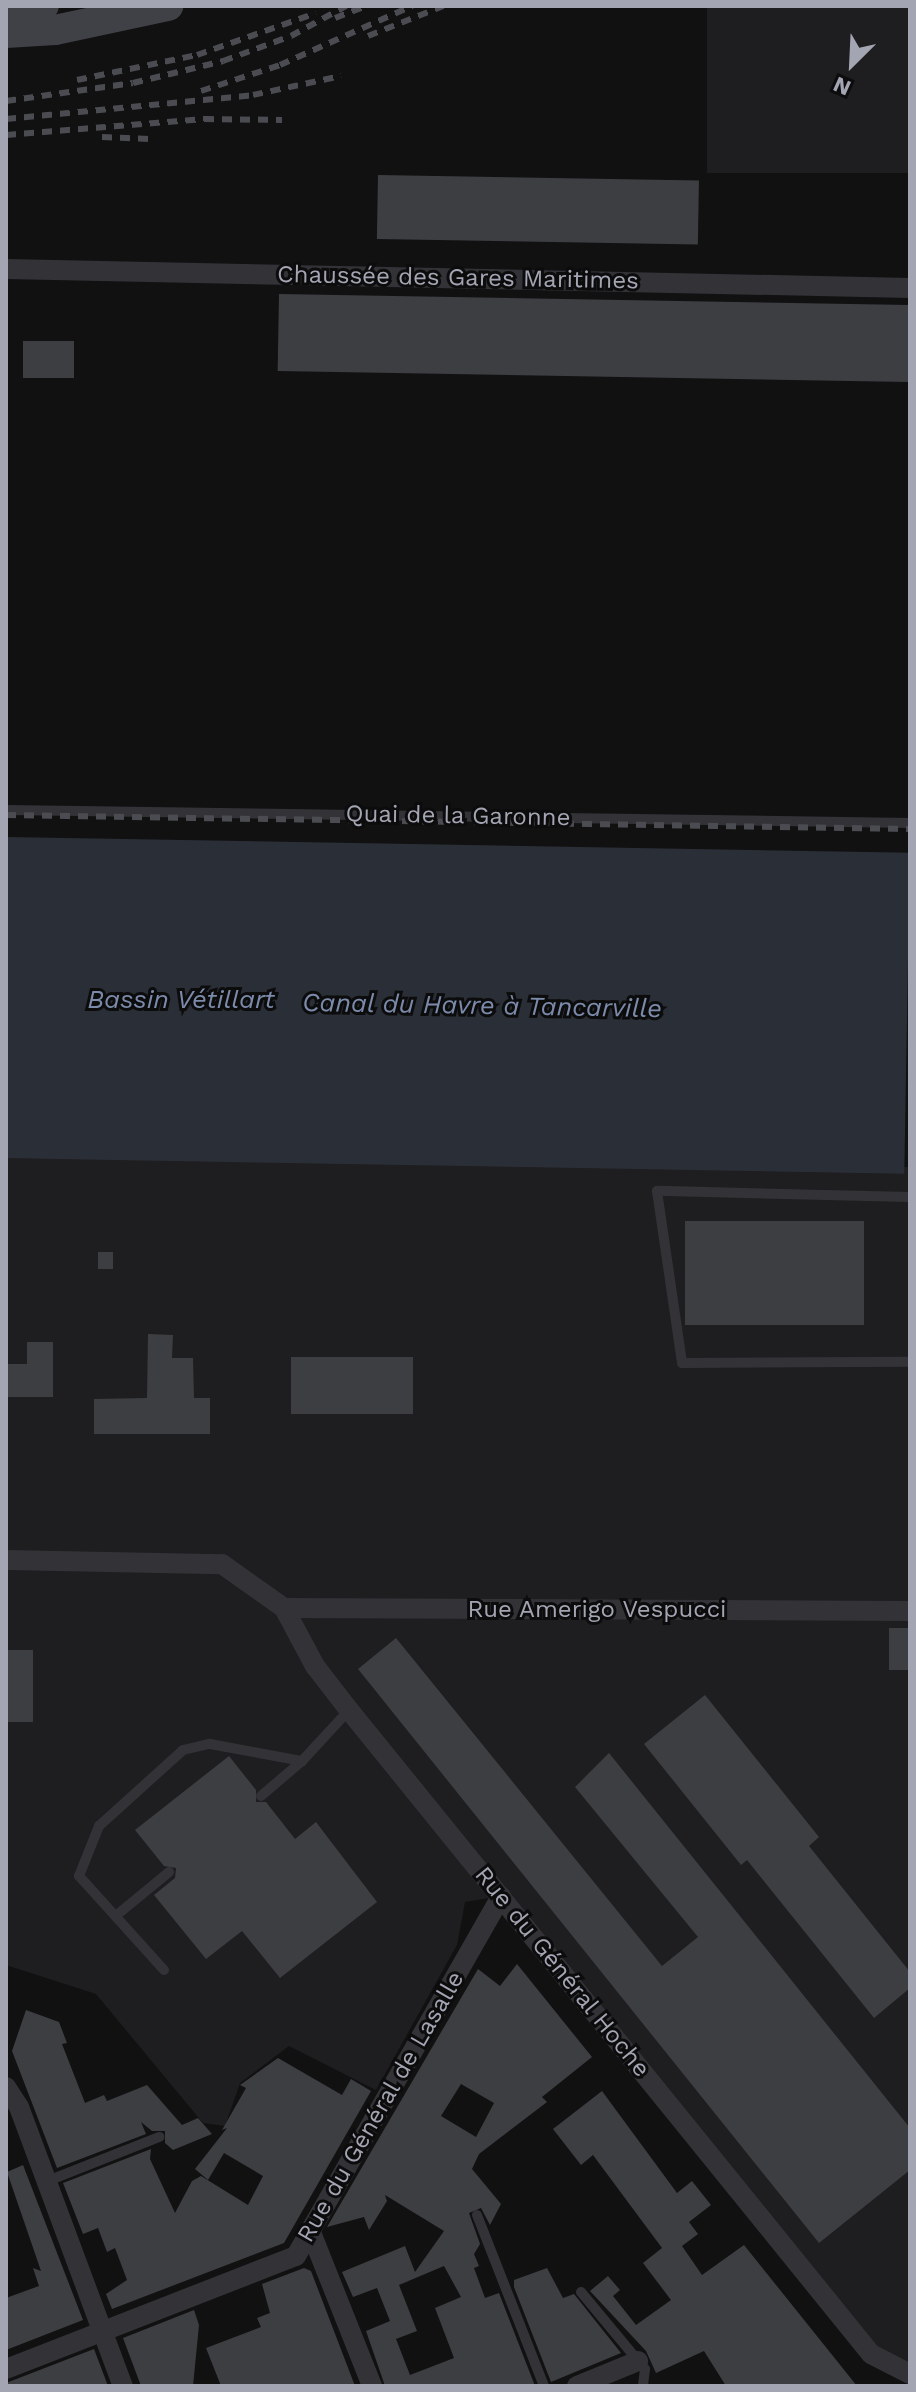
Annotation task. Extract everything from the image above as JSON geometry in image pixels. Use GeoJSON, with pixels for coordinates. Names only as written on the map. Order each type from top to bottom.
{"type":"FeatureCollection","features":[{"type":"Feature","properties":{"kind":"main road"},"geometry":{"type":"LineString","coordinates":[[7,8],[44,6]]}},
{"type":"Feature","properties":{"kind":"main road"},"geometry":{"type":"LineString","coordinates":[[6,33],[55,30],[168,6]]}},
{"type":"Feature","properties":{"kind":"street","name":"Chaussée des Gares Maritimes"},"geometry":{"type":"LineString","coordinates":[[6,269],[910,288]]}},
{"type":"Feature","properties":{"kind":"street","name":"Rue du Général Hoche"},"geometry":{"type":"LineString","coordinates":[[6,1560],[222,1564],[284,1608],[315,1666],[349,1710],[871,2354],[910,2374]]}},
{"type":"Feature","properties":{"kind":"street","name":"Rue Amerigo Vespucci"},"geometry":{"type":"LineString","coordinates":[[284,1608],[910,1611]]}},
{"type":"Feature","properties":{"kind":"street","name":"Rue du Général de Lasalle"},"geometry":{"type":"LineString","coordinates":[[6,2369],[296,2256],[501,1896]]}},
{"type":"Feature","properties":{"kind":"street"},"geometry":{"type":"LineString","coordinates":[[6,2087],[19,2107],[44,2183],[123,2386]]}},
{"type":"Feature","properties":{"kind":"street"},"geometry":{"type":"LineString","coordinates":[[310,2230],[372,2386]]}},
{"type":"Feature","properties":{"kind":"street"},"geometry":{"type":"LineString","coordinates":[[577,2386],[638,2361]]}},
{"type":"Feature","properties":{"kind":"lane","name":"Quai de la Garonne"},"geometry":{"type":"LineString","coordinates":[[6,810],[910,823]]}},
{"type":"Feature","properties":{"kind":"lane"},"geometry":{"type":"LineString","coordinates":[[910,1197],[657,1191],[682,1363],[910,1362]]}},
{"type":"Feature","properties":{"kind":"lane"},"geometry":{"type":"LineString","coordinates":[[261,1796],[302,1761],[349,1710]]}},
{"type":"Feature","properties":{"kind":"lane"},"geometry":{"type":"LineString","coordinates":[[164,1970],[118,1914],[99,1902],[79,1876],[99,1826],[183,1750],[210,1744],[302,1761]]}},
{"type":"Feature","properties":{"kind":"lane"},"geometry":{"type":"LineString","coordinates":[[118,1914],[169,1872]]}},
{"type":"Feature","properties":{"kind":"lane"},"geometry":{"type":"LineString","coordinates":[[44,2183],[159,2137]]}},
{"type":"Feature","properties":{"kind":"lane"},"geometry":{"type":"LineString","coordinates":[[477,2215],[544,2386]]}},
{"type":"Feature","properties":{"kind":"lane"},"geometry":{"type":"LineString","coordinates":[[581,2292],[645,2369],[643,2386]]}},
{"type":"Feature","properties":{"kind":"shaded area"},"geometry":{"type":"Polygon","coordinates":[[[707,6],[910,6],[910,173],[707,173],[707,6]]]}},
{"type":"Feature","properties":{"kind":"shaded area"},"geometry":{"type":"Polygon","coordinates":[[[6,1158],[910,1167],[910,2374],[889,2365],[501,1896],[465,1902],[457,1945],[376,2090],[289,2046],[240,2083],[225,2126],[203,2123],[96,1994],[6,1965],[6,1158]]]}},
{"type":"Feature","properties":{"kind":"water","name":"Bassin Vétillart"},"geometry":{"type":"Polygon","coordinates":[[[6,837],[910,853],[904,1174],[6,1158],[6,837]]]}},
{"type":"Feature","properties":{"kind":"building"},"geometry":{"type":"Polygon","coordinates":[[[378,175],[699,181],[698,245],[377,239],[378,175]]]}},
{"type":"Feature","properties":{"kind":"building"},"geometry":{"type":"Polygon","coordinates":[[[279,294],[910,305],[909,382],[278,371],[279,294]]]}},
{"type":"Feature","properties":{"kind":"building"},"geometry":{"type":"Polygon","coordinates":[[[23,341],[74,341],[74,378],[23,378],[23,341]]]}},
{"type":"Feature","properties":{"kind":"building"},"geometry":{"type":"Polygon","coordinates":[[[685,1221],[864,1221],[864,1325],[685,1325],[685,1221]]]}},
{"type":"Feature","properties":{"kind":"building"},"geometry":{"type":"Polygon","coordinates":[[[98,1252],[113,1252],[113,1269],[98,1269],[98,1252]]]}},
{"type":"Feature","properties":{"kind":"building"},"geometry":{"type":"Polygon","coordinates":[[[148,1334],[173,1335],[172,1358],[193,1358],[194,1398],[210,1398],[210,1434],[94,1434],[94,1399],[147,1398],[148,1334]]]}},
{"type":"Feature","properties":{"kind":"building"},"geometry":{"type":"Polygon","coordinates":[[[27,1342],[53,1342],[53,1397],[6,1397],[6,1364],[27,1364],[27,1342]]]}},
{"type":"Feature","properties":{"kind":"building"},"geometry":{"type":"Polygon","coordinates":[[[291,1357],[413,1357],[413,1414],[291,1414],[291,1357]]]}},
{"type":"Feature","properties":{"kind":"building"},"geometry":{"type":"Polygon","coordinates":[[[889,1628],[910,1628],[910,1670],[889,1670],[889,1628]]]}},
{"type":"Feature","properties":{"kind":"building"},"geometry":{"type":"Polygon","coordinates":[[[396,1638],[662,1966],[698,1937],[575,1787],[609,1753],[910,2128],[910,2170],[819,2243],[358,1669],[396,1638]]]}},
{"type":"Feature","properties":{"kind":"building"},"geometry":{"type":"Polygon","coordinates":[[[6,1650],[33,1650],[33,1722],[6,1722],[6,1650]]]}},
{"type":"Feature","properties":{"kind":"building"},"geometry":{"type":"Polygon","coordinates":[[[705,1695],[819,1837],[809,1846],[910,1972],[910,1988],[874,2018],[747,1860],[741,1865],[644,1744],[705,1695]]]}},
{"type":"Feature","properties":{"kind":"building"},"geometry":{"type":"Polygon","coordinates":[[[229,1756],[256,1790],[256,1802],[266,1802],[295,1839],[316,1822],[377,1902],[280,1978],[242,1931],[206,1959],[154,1895],[175,1878],[176,1868],[164,1866],[135,1830],[229,1756]]]}},
{"type":"Feature","properties":{"kind":"building"},"geometry":{"type":"Polygon","coordinates":[[[517,1964],[592,2057],[542,2097],[547,2102],[479,2154],[472,2169],[501,2204],[490,2225],[481,2208],[469,2213],[480,2244],[474,2254],[479,2266],[474,2268],[485,2298],[499,2293],[535,2386],[385,2386],[366,2331],[390,2321],[377,2288],[353,2297],[342,2272],[405,2246],[415,2272],[444,2231],[385,2195],[387,2201],[369,2230],[364,2217],[327,2227],[478,1969],[500,1986],[517,1964]],[[461,2084],[441,2116],[476,2137],[494,2103],[461,2084]],[[444,2266],[399,2285],[417,2331],[396,2339],[410,2375],[454,2358],[435,2308],[461,2297],[444,2266]]]}},
{"type":"Feature","properties":{"kind":"building"},"geometry":{"type":"Polygon","coordinates":[[[26,2010],[59,2022],[67,2043],[62,2044],[85,2103],[104,2095],[107,2101],[147,2085],[182,2125],[198,2118],[212,2134],[173,2150],[165,2143],[165,2131],[152,2131],[141,2122],[146,2134],[57,2168],[12,2051],[26,2010]]]}},
{"type":"Feature","properties":{"kind":"building"},"geometry":{"type":"Polygon","coordinates":[[[278,2058],[342,2095],[351,2079],[371,2091],[284,2243],[112,2309],[106,2294],[127,2280],[115,2248],[107,2252],[98,2228],[83,2234],[63,2183],[151,2149],[150,2159],[175,2213],[192,2181],[201,2176],[248,2205],[263,2176],[224,2153],[208,2180],[195,2169],[227,2128],[222,2130],[246,2088],[240,2085],[278,2058]]]}},
{"type":"Feature","properties":{"kind":"building"},"geometry":{"type":"Polygon","coordinates":[[[602,2091],[677,2193],[692,2181],[711,2205],[689,2222],[698,2234],[682,2246],[702,2275],[744,2245],[857,2386],[726,2386],[704,2351],[656,2373],[646,2351],[590,2291],[608,2276],[620,2290],[613,2296],[636,2325],[671,2300],[643,2263],[662,2248],[593,2155],[581,2165],[553,2129],[602,2091]]]}},
{"type":"Feature","properties":{"kind":"building"},"geometry":{"type":"Polygon","coordinates":[[[23,2165],[83,2320],[6,2350],[6,2298],[39,2286],[33,2268],[41,2271],[7,2172],[23,2165]]]}},
{"type":"Feature","properties":{"kind":"building"},"geometry":{"type":"Polygon","coordinates":[[[304,2268],[311,2271],[355,2386],[221,2386],[206,2348],[261,2327],[257,2318],[270,2313],[262,2284],[304,2268]]]}},
{"type":"Feature","properties":{"kind":"building"},"geometry":{"type":"Polygon","coordinates":[[[547,2268],[563,2298],[574,2294],[621,2353],[551,2382],[514,2287],[514,2280],[547,2268]]]}},
{"type":"Feature","properties":{"kind":"building"},"geometry":{"type":"Polygon","coordinates":[[[194,2310],[199,2325],[193,2386],[141,2386],[123,2338],[194,2310]]]}},
{"type":"Feature","properties":{"kind":"building"},"geometry":{"type":"Polygon","coordinates":[[[94,2349],[108,2386],[6,2386],[6,2383],[94,2349]]]}},
{"type":"Feature","properties":{"kind":"railway"},"geometry":{"type":"LineString","coordinates":[[6,101],[133,83],[223,61],[291,36],[346,6]]}},
{"type":"Feature","properties":{"kind":"railway"},"geometry":{"type":"LineString","coordinates":[[335,18],[366,6]]}},
{"type":"Feature","properties":{"kind":"railway"},"geometry":{"type":"LineString","coordinates":[[201,91],[280,65],[412,6]]}},
{"type":"Feature","properties":{"kind":"railway"},"geometry":{"type":"LineString","coordinates":[[368,36],[443,6]]}},
{"type":"Feature","properties":{"kind":"railway"},"geometry":{"type":"LineString","coordinates":[[77,80],[197,55],[316,13]]}},
{"type":"Feature","properties":{"kind":"railway"},"geometry":{"type":"LineString","coordinates":[[6,119],[253,95],[341,76]]}},
{"type":"Feature","properties":{"kind":"railway"},"geometry":{"type":"LineString","coordinates":[[6,135],[204,119],[282,120]]}},
{"type":"Feature","properties":{"kind":"railway"},"geometry":{"type":"LineString","coordinates":[[102,137],[150,139]]}},
{"type":"Feature","properties":{"kind":"railway"},"geometry":{"type":"LineString","coordinates":[[6,815],[910,829]]}},
{"type":"Feature","properties":{"kind":"water label","name":"Canal du Havre à Tancarville"},"geometry":{"type":"Point","coordinates":[482,1006]}}]}
